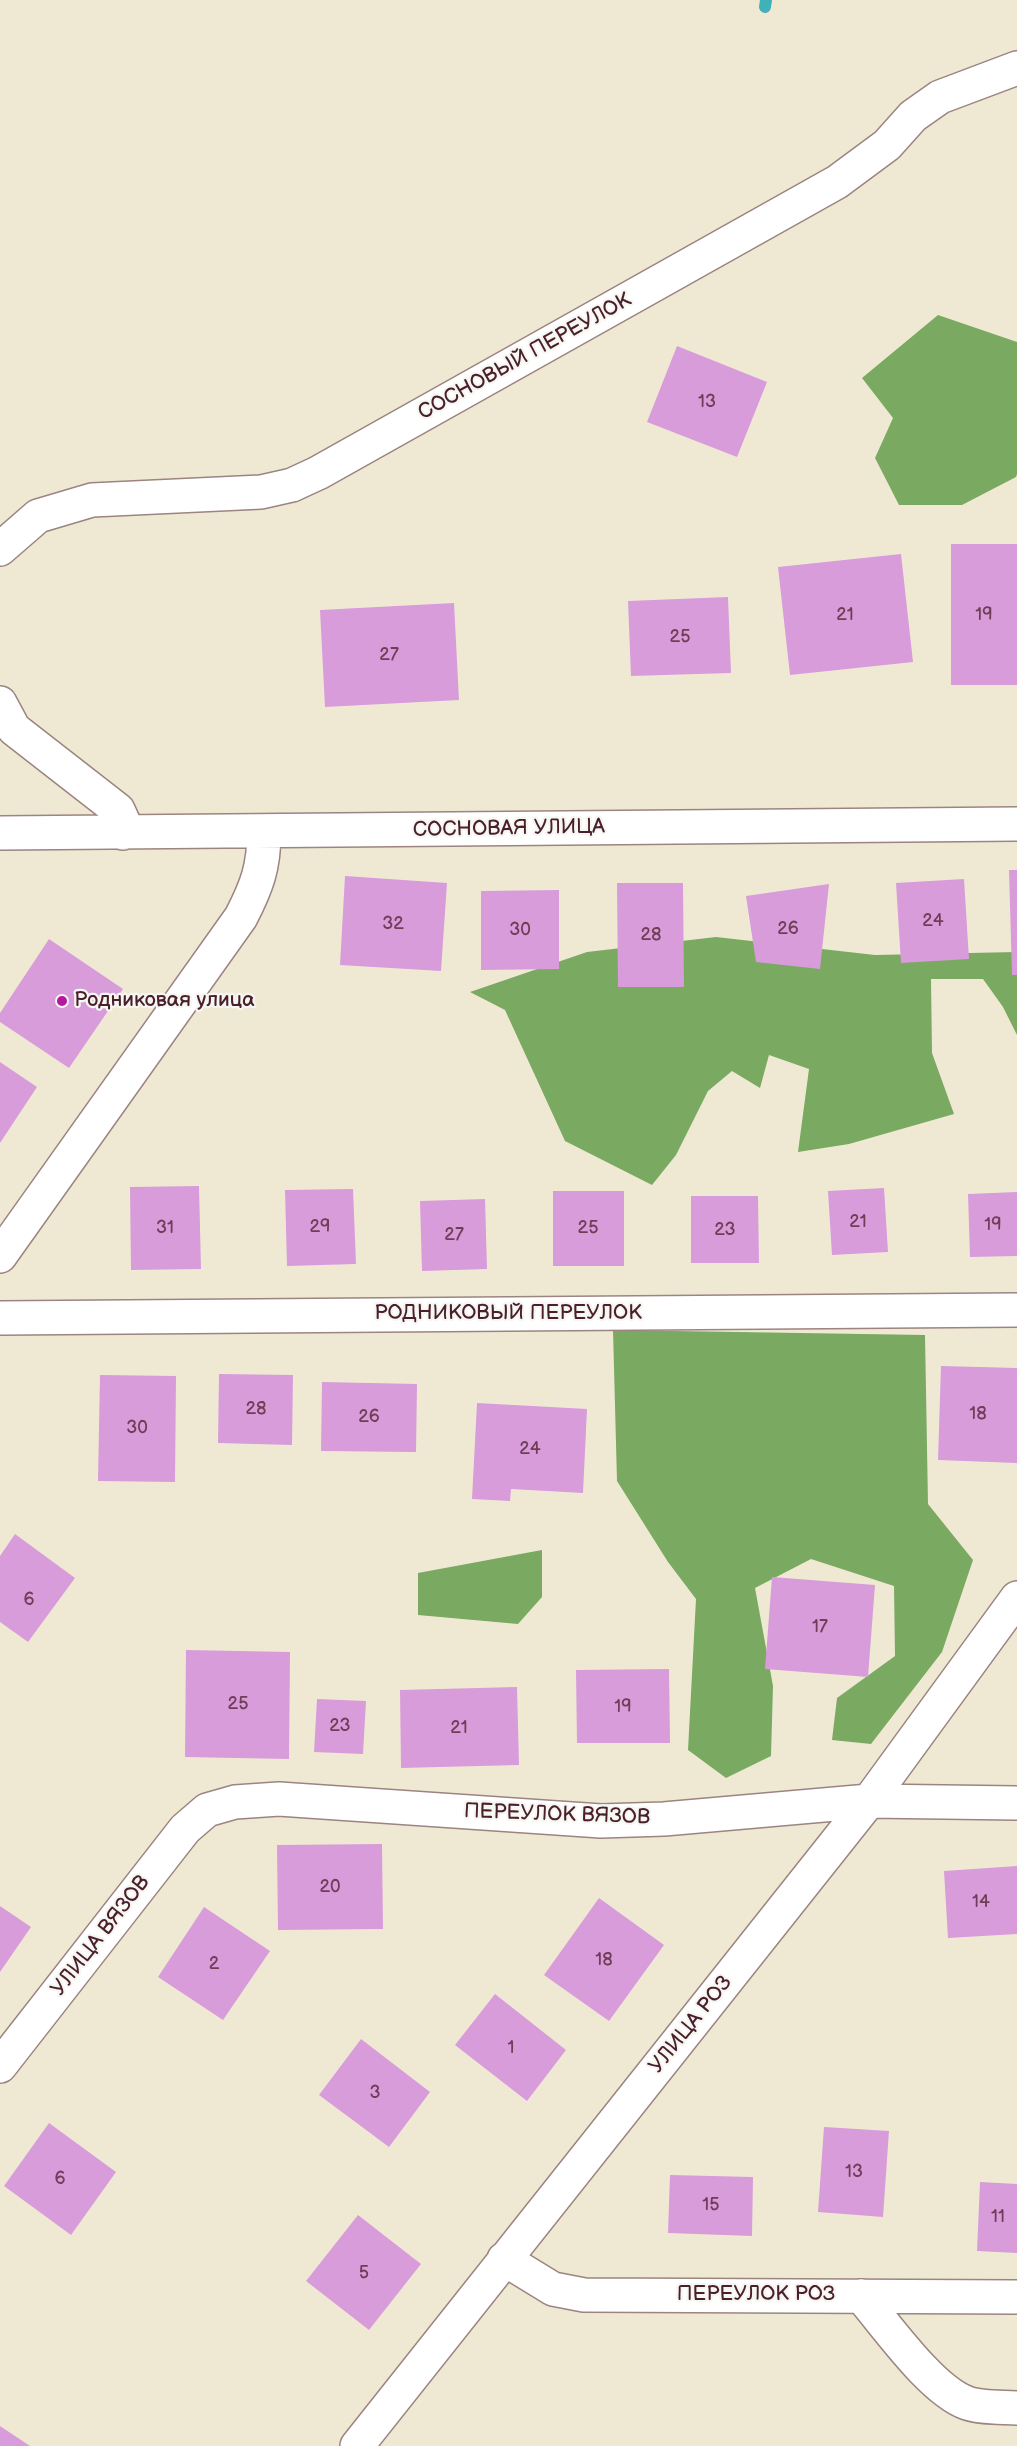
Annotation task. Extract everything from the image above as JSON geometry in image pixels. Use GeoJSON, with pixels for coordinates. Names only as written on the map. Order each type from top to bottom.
{"type":"FeatureCollection","features":[{"type":"Feature","properties":{"kind":"street","name":"СОСНОВЫЙ ПЕРЕУЛОК"},"geometry":{"type":"LineString","coordinates":[[0,549],[38,516],[92,500],[261,492],[292,485],[318,473],[837,182],[887,145],[913,116],[940,96],[1017,68]]}},
{"type":"Feature","properties":{"kind":"street"},"geometry":{"type":"LineString","coordinates":[[0,702],[14,729],[118,810],[123,821],[123,833]]}},
{"type":"Feature","properties":{"kind":"street","name":"СОСНОВАЯ УЛИЦА"},"geometry":{"type":"LineString","coordinates":[[0,833],[1017,824]]}},
{"type":"Feature","properties":{"kind":"street"},"geometry":{"type":"LineString","coordinates":[[0,1256],[241,917],[256,886],[264,857],[264,832]]}},
{"type":"Feature","properties":{"kind":"street","name":"РОДНИКОВЫЙ ПЕРЕУЛОК"},"geometry":{"type":"LineString","coordinates":[[0,1318],[1017,1310]]}},
{"type":"Feature","properties":{"kind":"street","name":"УЛИЦА РОЗ"},"geometry":{"type":"LineString","coordinates":[[357,2446],[869,1801],[1017,1598]]}},
{"type":"Feature","properties":{"kind":"street","name":"ПЕРЕУЛОК ВЯЗОВ"},"geometry":{"type":"LineString","coordinates":[[207,1810],[235,1802],[279,1799],[601,1821],[664,1819],[869,1801],[1017,1803]]}},
{"type":"Feature","properties":{"kind":"street","name":"УЛИЦА ВЯЗОВ"},"geometry":{"type":"LineString","coordinates":[[0,2066],[185,1829],[207,1810]]}},
{"type":"Feature","properties":{"kind":"street","name":"ПЕРЕУЛОК РОЗ"},"geometry":{"type":"LineString","coordinates":[[504,2259],[532,2278],[554,2289],[584,2295],[1017,2296]]}},
{"type":"Feature","properties":{"kind":"street"},"geometry":{"type":"LineString","coordinates":[[861,2296],[950,2396],[969,2404],[1017,2408]]}},
{"type":"Feature","properties":{"kind":"green space"},"geometry":{"type":"Polygon","coordinates":[[[938,315],[1017,342],[1017,474],[1016,477],[962,505],[899,505],[875,458],[893,418],[862,378],[938,315]]]}},
{"type":"Feature","properties":{"kind":"green space"},"geometry":{"type":"Polygon","coordinates":[[[716,937],[875,955],[1017,952],[1017,1035],[1003,1007],[983,979],[931,979],[932,1053],[954,1114],[849,1144],[798,1152],[809,1069],[769,1055],[760,1088],[732,1071],[708,1091],[676,1155],[652,1185],[565,1141],[505,1010],[470,992],[587,952],[716,937]]]}},
{"type":"Feature","properties":{"kind":"green space"},"geometry":{"type":"Polygon","coordinates":[[[613,1330],[925,1335],[928,1504],[973,1560],[942,1652],[871,1744],[832,1740],[837,1698],[895,1656],[894,1586],[811,1559],[755,1588],[773,1686],[771,1756],[726,1778],[688,1750],[696,1599],[668,1562],[617,1481],[613,1330]]]}},
{"type":"Feature","properties":{"kind":"green space"},"geometry":{"type":"Polygon","coordinates":[[[542,1550],[542,1597],[518,1624],[418,1615],[418,1573],[542,1550]]]}},
{"type":"Feature","properties":{"kind":"building"},"geometry":{"type":"Polygon","coordinates":[[[677,346],[767,382],[737,457],[647,422],[677,346]]]}},
{"type":"Feature","properties":{"kind":"building"},"geometry":{"type":"Polygon","coordinates":[[[951,544],[1017,544],[1017,685],[951,685],[951,544]]]}},
{"type":"Feature","properties":{"kind":"building"},"geometry":{"type":"Polygon","coordinates":[[[901,554],[913,662],[790,675],[778,567],[901,554]]]}},
{"type":"Feature","properties":{"kind":"building"},"geometry":{"type":"Polygon","coordinates":[[[728,597],[731,673],[631,676],[628,601],[728,597]]]}},
{"type":"Feature","properties":{"kind":"building"},"geometry":{"type":"Polygon","coordinates":[[[454,603],[459,700],[325,707],[320,610],[454,603]]]}},
{"type":"Feature","properties":{"kind":"building"},"geometry":{"type":"Polygon","coordinates":[[[1009,870],[1017,870],[1017,975],[1012,975],[1009,870]]]}},
{"type":"Feature","properties":{"kind":"building"},"geometry":{"type":"Polygon","coordinates":[[[345,876],[447,883],[441,971],[340,965],[345,876]]]}},
{"type":"Feature","properties":{"kind":"building"},"geometry":{"type":"Polygon","coordinates":[[[964,879],[969,959],[901,963],[896,883],[964,879]]]}},
{"type":"Feature","properties":{"kind":"building"},"geometry":{"type":"Polygon","coordinates":[[[617,883],[683,883],[684,987],[618,987],[617,883]]]}},
{"type":"Feature","properties":{"kind":"building"},"geometry":{"type":"Polygon","coordinates":[[[829,884],[820,969],[756,962],[746,896],[829,884]]]}},
{"type":"Feature","properties":{"kind":"building"},"geometry":{"type":"Polygon","coordinates":[[[559,890],[559,969],[481,970],[481,891],[559,890]]]}},
{"type":"Feature","properties":{"kind":"building","name":"Родниковая улица"},"geometry":{"type":"Polygon","coordinates":[[[49,939],[123,989],[69,1068],[0,1022],[0,1013],[49,939]]]}},
{"type":"Feature","properties":{"kind":"building"},"geometry":{"type":"Polygon","coordinates":[[[0,1062],[37,1087],[0,1143],[0,1062]]]}},
{"type":"Feature","properties":{"kind":"building"},"geometry":{"type":"Polygon","coordinates":[[[199,1186],[201,1269],[131,1270],[130,1187],[199,1186]]]}},
{"type":"Feature","properties":{"kind":"building"},"geometry":{"type":"Polygon","coordinates":[[[884,1188],[888,1252],[832,1255],[828,1191],[884,1188]]]}},
{"type":"Feature","properties":{"kind":"building"},"geometry":{"type":"Polygon","coordinates":[[[353,1189],[356,1264],[287,1266],[285,1190],[353,1189]]]}},
{"type":"Feature","properties":{"kind":"building"},"geometry":{"type":"Polygon","coordinates":[[[553,1191],[624,1191],[624,1266],[553,1266],[553,1191]]]}},
{"type":"Feature","properties":{"kind":"building"},"geometry":{"type":"Polygon","coordinates":[[[1017,1192],[1017,1256],[970,1257],[968,1194],[1017,1192]]]}},
{"type":"Feature","properties":{"kind":"building"},"geometry":{"type":"Polygon","coordinates":[[[691,1196],[758,1196],[759,1263],[691,1263],[691,1196]]]}},
{"type":"Feature","properties":{"kind":"building"},"geometry":{"type":"Polygon","coordinates":[[[485,1199],[487,1269],[422,1271],[420,1201],[485,1199]]]}},
{"type":"Feature","properties":{"kind":"building"},"geometry":{"type":"Polygon","coordinates":[[[941,1366],[1017,1368],[1017,1463],[938,1460],[941,1366]]]}},
{"type":"Feature","properties":{"kind":"building"},"geometry":{"type":"Polygon","coordinates":[[[219,1374],[293,1375],[292,1445],[218,1443],[219,1374]]]}},
{"type":"Feature","properties":{"kind":"building"},"geometry":{"type":"Polygon","coordinates":[[[100,1375],[176,1376],[175,1482],[98,1481],[100,1375]]]}},
{"type":"Feature","properties":{"kind":"building"},"geometry":{"type":"Polygon","coordinates":[[[322,1382],[417,1384],[416,1452],[321,1451],[322,1382]]]}},
{"type":"Feature","properties":{"kind":"building"},"geometry":{"type":"Polygon","coordinates":[[[477,1403],[587,1409],[583,1493],[511,1489],[510,1501],[472,1499],[477,1403]]]}},
{"type":"Feature","properties":{"kind":"building"},"geometry":{"type":"Polygon","coordinates":[[[15,1534],[75,1578],[28,1642],[0,1622],[0,1556],[15,1534]]]}},
{"type":"Feature","properties":{"kind":"building"},"geometry":{"type":"Polygon","coordinates":[[[772,1577],[875,1585],[868,1677],[765,1669],[772,1577]]]}},
{"type":"Feature","properties":{"kind":"building"},"geometry":{"type":"Polygon","coordinates":[[[186,1650],[290,1652],[289,1759],[185,1757],[186,1650]]]}},
{"type":"Feature","properties":{"kind":"building"},"geometry":{"type":"Polygon","coordinates":[[[669,1669],[670,1743],[577,1743],[576,1670],[669,1669]]]}},
{"type":"Feature","properties":{"kind":"building"},"geometry":{"type":"Polygon","coordinates":[[[517,1687],[519,1765],[401,1768],[400,1690],[517,1687]]]}},
{"type":"Feature","properties":{"kind":"building"},"geometry":{"type":"Polygon","coordinates":[[[317,1699],[366,1701],[363,1754],[314,1752],[317,1699]]]}},
{"type":"Feature","properties":{"kind":"building"},"geometry":{"type":"Polygon","coordinates":[[[382,1844],[383,1929],[278,1930],[277,1845],[382,1844]]]}},
{"type":"Feature","properties":{"kind":"building"},"geometry":{"type":"Polygon","coordinates":[[[1017,1866],[1017,1934],[948,1938],[944,1871],[1017,1866]]]}},
{"type":"Feature","properties":{"kind":"building"},"geometry":{"type":"Polygon","coordinates":[[[599,1898],[664,1945],[609,2021],[544,1975],[599,1898]]]}},
{"type":"Feature","properties":{"kind":"building"},"geometry":{"type":"Polygon","coordinates":[[[0,1906],[31,1927],[0,1972],[0,1906]]]}},
{"type":"Feature","properties":{"kind":"building"},"geometry":{"type":"Polygon","coordinates":[[[204,1907],[270,1951],[223,2020],[158,1977],[204,1907]]]}},
{"type":"Feature","properties":{"kind":"building"},"geometry":{"type":"Polygon","coordinates":[[[495,1994],[566,2050],[527,2101],[455,2045],[495,1994]]]}},
{"type":"Feature","properties":{"kind":"building"},"geometry":{"type":"Polygon","coordinates":[[[361,2039],[430,2092],[389,2147],[319,2095],[361,2039]]]}},
{"type":"Feature","properties":{"kind":"building"},"geometry":{"type":"Polygon","coordinates":[[[49,2123],[116,2172],[71,2235],[4,2186],[49,2123]]]}},
{"type":"Feature","properties":{"kind":"building"},"geometry":{"type":"Polygon","coordinates":[[[824,2127],[889,2131],[883,2217],[818,2212],[824,2127]]]}},
{"type":"Feature","properties":{"kind":"building"},"geometry":{"type":"Polygon","coordinates":[[[670,2175],[753,2177],[752,2236],[668,2233],[670,2175]]]}},
{"type":"Feature","properties":{"kind":"building"},"geometry":{"type":"Polygon","coordinates":[[[980,2182],[1017,2184],[1017,2253],[977,2251],[980,2182]]]}},
{"type":"Feature","properties":{"kind":"building"},"geometry":{"type":"Polygon","coordinates":[[[358,2215],[421,2264],[369,2330],[306,2281],[358,2215]]]}},
{"type":"Feature","properties":{"kind":"building"},"geometry":{"type":"Polygon","coordinates":[[[0,2426],[30,2446],[0,2446],[0,2426]]]}},
{"type":"Feature","properties":{"kind":"waterway"},"geometry":{"type":"LineString","coordinates":[[765,7],[766,0]]}},
{"type":"Feature","properties":{"kind":"place","name":"Родниковая улица"},"geometry":{"type":"Point","coordinates":[62,1001]}}]}
